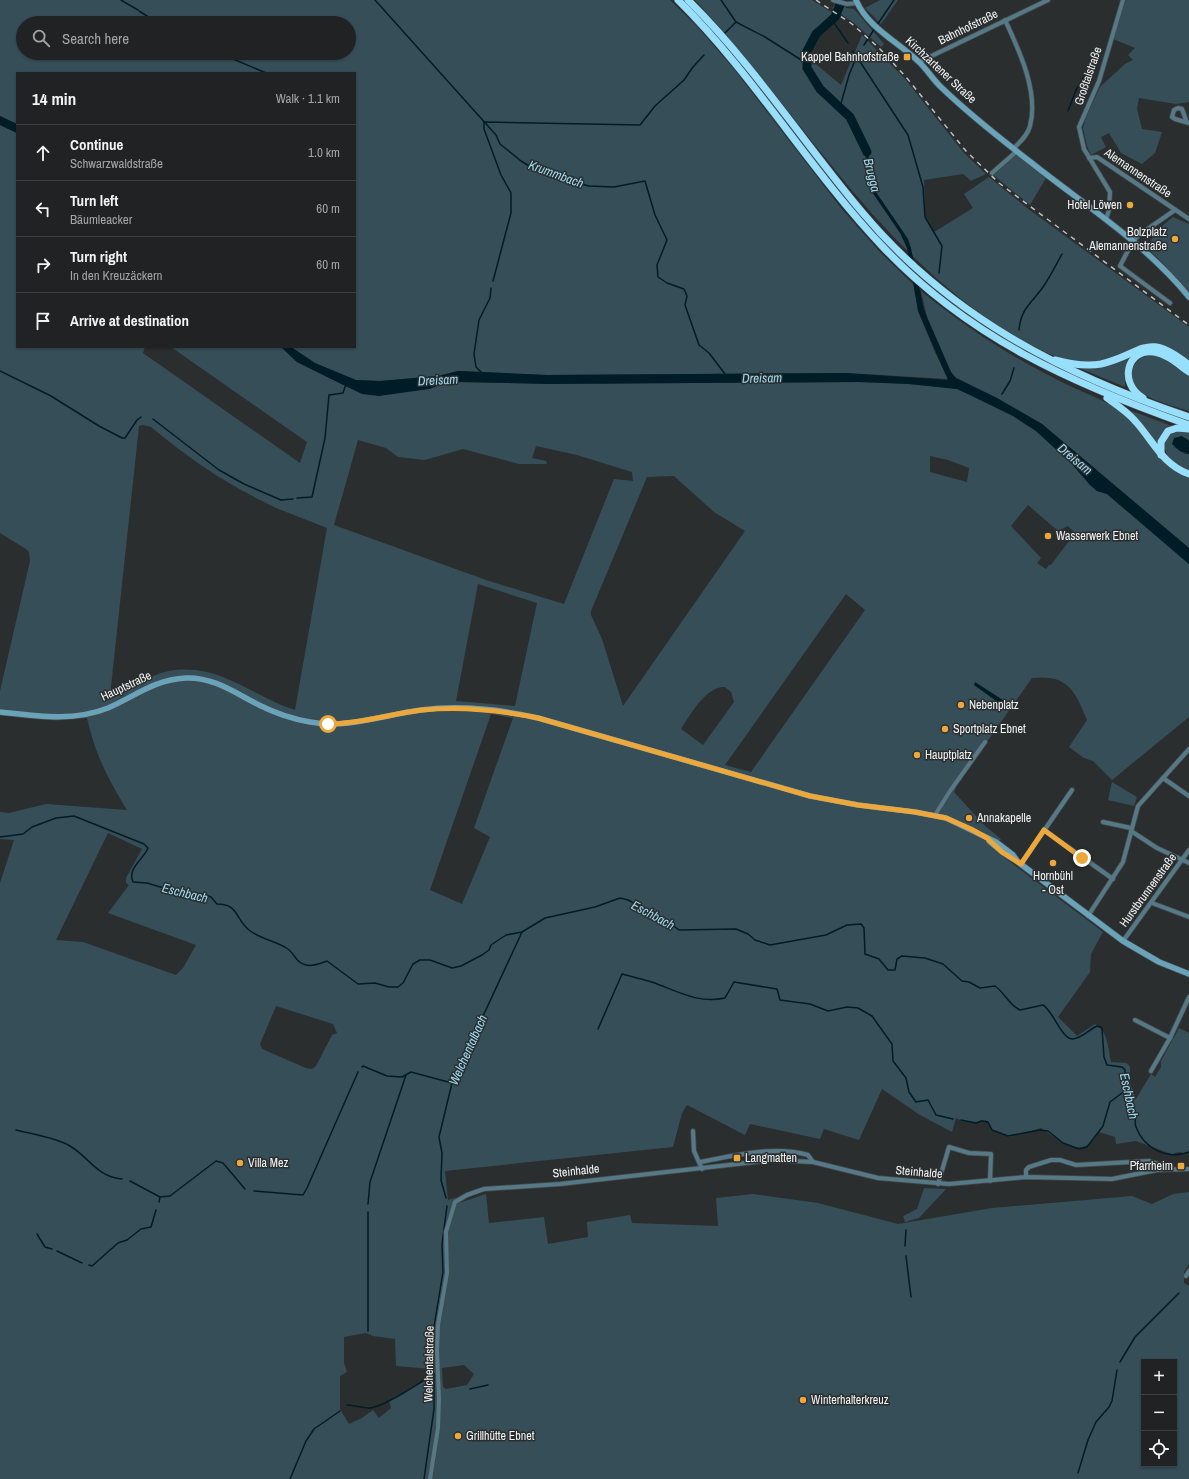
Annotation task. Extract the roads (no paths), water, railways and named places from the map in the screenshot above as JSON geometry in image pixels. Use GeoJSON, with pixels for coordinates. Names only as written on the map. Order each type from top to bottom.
{"type":"FeatureCollection","features":[{"type":"Feature","properties":{"kind":"highway"},"geometry":{"type":"LineString","coordinates":[[678,0],[744,75],[856,217],[906,270],[927,289],[977,327],[1055,372],[1097,391],[1189,426]]}},
{"type":"Feature","properties":{"kind":"highway"},"geometry":{"type":"LineString","coordinates":[[688,0],[742,59],[862,213],[925,277],[984,322],[1042,356],[1098,383],[1189,417]]}},
{"type":"Feature","properties":{"kind":"highway"},"geometry":{"type":"LineString","coordinates":[[1042,356],[1072,364],[1100,364],[1142,347],[1155,346],[1165,349],[1189,365]]}},
{"type":"Feature","properties":{"kind":"highway"},"geometry":{"type":"LineString","coordinates":[[1159,407],[1140,396],[1131,388],[1128,374],[1132,362],[1144,354],[1155,352],[1165,356],[1189,372]]}},
{"type":"Feature","properties":{"kind":"highway"},"geometry":{"type":"LineString","coordinates":[[1097,391],[1130,416],[1162,455],[1176,468],[1189,474]]}},
{"type":"Feature","properties":{"kind":"highway"},"geometry":{"type":"LineString","coordinates":[[1162,455],[1161,442],[1168,431],[1177,428],[1189,429]]}},
{"type":"Feature","properties":{"kind":"main road","name":"Kirchzartener Straße"},"geometry":{"type":"LineString","coordinates":[[857,2],[874,23],[919,62],[942,88],[1015,150],[1106,219],[1166,271],[1189,297]]}},
{"type":"Feature","properties":{"kind":"main road","name":"Hauptstraße"},"geometry":{"type":"LineString","coordinates":[[0,712],[37,716],[86,714],[107,708],[156,683],[187,678],[214,682],[257,704],[291,718],[328,724],[349,724],[402,713],[444,708],[504,711],[538,718],[810,796],[858,805],[935,815],[954,821],[1006,848],[1019,863],[1123,942],[1160,962],[1189,974]]}},
{"type":"Feature","properties":{"kind":"street","name":"Bahnhofstraße"},"geometry":{"type":"LineString","coordinates":[[919,62],[1048,0]]}},
{"type":"Feature","properties":{"kind":"street","name":"Großtalstraße"},"geometry":{"type":"LineString","coordinates":[[1106,219],[1110,210],[1110,192],[1084,149],[1079,127],[1099,80],[1123,0]]}},
{"type":"Feature","properties":{"kind":"street"},"geometry":{"type":"LineString","coordinates":[[835,1],[842,3],[857,2]]}},
{"type":"Feature","properties":{"kind":"street"},"geometry":{"type":"LineString","coordinates":[[992,172],[1015,150],[1030,126],[1031,93],[1025,67],[1005,20]]}},
{"type":"Feature","properties":{"kind":"street","name":"Alemannenstraße"},"geometry":{"type":"LineString","coordinates":[[1089,158],[1097,157],[1189,219]]}},
{"type":"Feature","properties":{"kind":"street","name":"Alemannenstraße"},"geometry":{"type":"LineString","coordinates":[[1170,303],[1120,266],[1133,242],[1146,230],[1175,210]]}},
{"type":"Feature","properties":{"kind":"street"},"geometry":{"type":"LineString","coordinates":[[935,815],[947,795],[986,742]]}},
{"type":"Feature","properties":{"kind":"street"},"geometry":{"type":"LineString","coordinates":[[1088,916],[1123,862],[1138,806],[1189,749]]}},
{"type":"Feature","properties":{"kind":"street"},"geometry":{"type":"LineString","coordinates":[[1163,778],[1189,796]]}},
{"type":"Feature","properties":{"kind":"street"},"geometry":{"type":"LineString","coordinates":[[1019,863],[1072,790]]}},
{"type":"Feature","properties":{"kind":"street"},"geometry":{"type":"LineString","coordinates":[[1103,822],[1131,829],[1157,848],[1189,863]]}},
{"type":"Feature","properties":{"kind":"street"},"geometry":{"type":"LineString","coordinates":[[1044,830],[1113,879]]}},
{"type":"Feature","properties":{"kind":"street","name":"Hurstbrunnenstraße"},"geometry":{"type":"LineString","coordinates":[[1123,942],[1189,850]]}},
{"type":"Feature","properties":{"kind":"street"},"geometry":{"type":"LineString","coordinates":[[1152,903],[1189,917]]}},
{"type":"Feature","properties":{"kind":"street"},"geometry":{"type":"LineString","coordinates":[[1151,1071],[1170,1038],[1189,997]]}},
{"type":"Feature","properties":{"kind":"street"},"geometry":{"type":"LineString","coordinates":[[1135,1020],[1170,1038]]}},
{"type":"Feature","properties":{"kind":"street"},"geometry":{"type":"LineString","coordinates":[[693,1131],[694,1151],[702,1169]]}},
{"type":"Feature","properties":{"kind":"street"},"geometry":{"type":"LineString","coordinates":[[938,1184],[950,1147],[970,1153],[991,1154],[990,1181]]}},
{"type":"Feature","properties":{"kind":"street","name":"Steinhalde"},"geometry":{"type":"LineString","coordinates":[[700,1162],[763,1152],[796,1152],[808,1155],[813,1162]]}},
{"type":"Feature","properties":{"kind":"street","name":"Steinhalde"},"geometry":{"type":"LineString","coordinates":[[455,1202],[467,1195],[484,1189],[560,1184],[634,1174],[702,1169],[752,1161],[791,1160],[813,1162],[878,1178],[938,1184],[966,1184],[1026,1177],[1112,1178],[1157,1170],[1189,1169]]}},
{"type":"Feature","properties":{"kind":"street","name":"Steinhalde"},"geometry":{"type":"LineString","coordinates":[[1026,1177],[1026,1170],[1029,1167],[1051,1160],[1060,1160],[1076,1165],[1148,1161],[1174,1170]]}},
{"type":"Feature","properties":{"kind":"street","name":"Welchentalstraße"},"geometry":{"type":"LineString","coordinates":[[430,1479],[438,1428],[439,1399],[436,1351],[438,1325],[446,1273],[446,1232],[455,1202]]}},
{"type":"Feature","properties":{"kind":"street"},"geometry":{"type":"LineString","coordinates":[[1186,1276],[1189,1272]]}},
{"type":"Feature","properties":{"kind":"water"},"geometry":{"type":"Polygon","coordinates":[[[0,116],[16,124],[16,133],[0,125],[0,116]]]}},
{"type":"Feature","properties":{"kind":"water","name":"Dreisam"},"geometry":{"type":"Polygon","coordinates":[[[861,141],[864,142],[867,148],[872,180],[876,192],[908,239],[924,310],[951,372],[956,378],[997,398],[1042,424],[1189,548],[1189,564],[1107,494],[1097,491],[1090,485],[1071,463],[1036,431],[1013,416],[957,389],[909,384],[860,382],[550,384],[459,382],[442,384],[429,389],[379,396],[362,394],[297,362],[282,348],[292,348],[315,363],[356,380],[380,381],[438,376],[458,371],[547,375],[846,373],[948,380],[918,311],[907,248],[900,233],[870,189],[865,153],[861,141]]]}},
{"type":"Feature","properties":{"kind":"water"},"geometry":{"type":"Polygon","coordinates":[[[1182,436],[1189,441],[1189,454],[1180,451],[1172,444],[1174,438],[1182,436]]]}},
{"type":"Feature","properties":{"kind":"water"},"geometry":{"type":"Polygon","coordinates":[[[975,682],[1006,702],[1003,706],[974,685],[975,682]]]}},
{"type":"Feature","properties":{"kind":"waterway"},"geometry":{"type":"LineString","coordinates":[[121,0],[138,10]]}},
{"type":"Feature","properties":{"kind":"waterway","name":"Krummbach"},"geometry":{"type":"LineString","coordinates":[[375,0],[496,135],[500,144],[521,161],[531,167],[548,170],[566,180],[589,186],[614,187],[645,181],[655,215],[667,240],[657,265],[658,277],[667,283],[684,289],[687,296],[685,305],[699,345],[709,353],[725,374]]}},
{"type":"Feature","properties":{"kind":"waterway"},"geometry":{"type":"LineString","coordinates":[[721,0],[736,22],[765,37],[806,63]]}},
{"type":"Feature","properties":{"kind":"waterway","name":"Brugga"},"geometry":{"type":"LineString","coordinates":[[842,0],[835,17],[816,34],[807,51],[807,68],[820,89],[850,117],[867,152]]}},
{"type":"Feature","properties":{"kind":"waterway"},"geometry":{"type":"LineString","coordinates":[[877,25],[894,0]]}},
{"type":"Feature","properties":{"kind":"waterway"},"geometry":{"type":"LineString","coordinates":[[139,11],[147,16]]}},
{"type":"Feature","properties":{"kind":"waterway"},"geometry":{"type":"LineString","coordinates":[[832,20],[848,43]]}},
{"type":"Feature","properties":{"kind":"waterway"},"geometry":{"type":"LineString","coordinates":[[725,33],[736,22]]}},
{"type":"Feature","properties":{"kind":"waterway"},"geometry":{"type":"LineString","coordinates":[[864,45],[875,28]]}},
{"type":"Feature","properties":{"kind":"waterway"},"geometry":{"type":"LineString","coordinates":[[1091,65],[1101,48]]}},
{"type":"Feature","properties":{"kind":"waterway"},"geometry":{"type":"LineString","coordinates":[[853,51],[908,135],[923,187],[925,217],[942,246],[939,273]]}},
{"type":"Feature","properties":{"kind":"waterway"},"geometry":{"type":"LineString","coordinates":[[840,107],[849,75],[858,53]]}},
{"type":"Feature","properties":{"kind":"waterway"},"geometry":{"type":"LineString","coordinates":[[493,281],[511,213],[511,193],[501,175],[484,129],[484,122],[640,125],[655,106],[684,80],[704,55]]}},
{"type":"Feature","properties":{"kind":"waterway"},"geometry":{"type":"LineString","coordinates":[[235,60],[264,72]]}},
{"type":"Feature","properties":{"kind":"waterway"},"geometry":{"type":"LineString","coordinates":[[1068,111],[1076,90],[1086,73]]}},
{"type":"Feature","properties":{"kind":"waterway"},"geometry":{"type":"LineString","coordinates":[[1019,330],[1024,311],[1046,283],[1062,254]]}},
{"type":"Feature","properties":{"kind":"waterway"},"geometry":{"type":"LineString","coordinates":[[483,374],[476,367],[474,354],[479,320],[490,298],[491,288]]}},
{"type":"Feature","properties":{"kind":"waterway"},"geometry":{"type":"LineString","coordinates":[[1002,394],[1010,381],[1014,368]]}},
{"type":"Feature","properties":{"kind":"waterway"},"geometry":{"type":"LineString","coordinates":[[0,371],[51,396],[99,426],[122,438],[125,438],[137,420],[141,417]]}},
{"type":"Feature","properties":{"kind":"waterway"},"geometry":{"type":"LineString","coordinates":[[297,498],[312,497],[325,438],[329,395],[343,393],[346,384]]}},
{"type":"Feature","properties":{"kind":"waterway"},"geometry":{"type":"LineString","coordinates":[[153,419],[219,470],[244,484],[281,500],[293,499]]}},
{"type":"Feature","properties":{"kind":"waterway","name":"Eschbach"},"geometry":{"type":"LineString","coordinates":[[0,837],[23,834],[32,827],[56,818],[74,816],[144,844],[148,848],[132,872],[133,882],[147,883],[190,896],[202,894],[211,897],[217,904],[233,909],[245,926],[253,933],[288,949],[303,964],[311,966],[327,961],[358,984],[375,983],[389,987],[398,987],[403,983],[413,964],[420,960],[430,960],[452,968],[461,966],[482,955],[489,950],[491,945],[506,935],[522,932],[545,918],[595,907],[620,898],[628,900],[667,921],[679,930],[736,929],[748,934],[755,940],[770,945],[826,935],[847,925],[861,924],[864,928],[865,954],[879,959],[888,970],[895,970],[897,959],[902,956],[925,958],[943,964],[962,981],[969,982],[980,988],[995,986],[1016,1008],[1020,1010],[1043,1005],[1047,1008],[1068,1038],[1075,1039],[1097,1026],[1102,1028],[1104,1057],[1107,1065],[1122,1067],[1125,1070],[1129,1095],[1135,1111],[1135,1125],[1140,1135],[1151,1147],[1158,1151],[1173,1155],[1189,1152]]}},
{"type":"Feature","properties":{"kind":"waterway","name":"Welchentalbach"},"geometry":{"type":"LineString","coordinates":[[446,1198],[441,1180],[442,1153],[439,1137],[452,1083],[522,932]]}},
{"type":"Feature","properties":{"kind":"waterway"},"geometry":{"type":"LineString","coordinates":[[598,1029],[622,974],[652,982],[679,993],[697,998],[725,998],[734,982],[777,989],[780,1000],[810,1004],[828,1011],[847,1007],[858,1008],[872,1016],[892,1044],[893,1061],[906,1078],[909,1092],[916,1102],[928,1100],[936,1115],[953,1119]]}},
{"type":"Feature","properties":{"kind":"waterway"},"geometry":{"type":"LineString","coordinates":[[362,1067],[363,1066],[387,1076],[402,1077],[411,1072],[452,1083]]}},
{"type":"Feature","properties":{"kind":"waterway"},"geometry":{"type":"LineString","coordinates":[[254,1191],[303,1195],[358,1072]]}},
{"type":"Feature","properties":{"kind":"waterway"},"geometry":{"type":"LineString","coordinates":[[368,1204],[370,1182],[406,1075]]}},
{"type":"Feature","properties":{"kind":"waterway"},"geometry":{"type":"LineString","coordinates":[[961,1120],[976,1123],[982,1121],[988,1122],[992,1130],[1008,1136],[1040,1130],[1048,1131],[1063,1143],[1079,1149],[1087,1147],[1103,1126],[1110,1102],[1126,1090]]}},
{"type":"Feature","properties":{"kind":"waterway"},"geometry":{"type":"LineString","coordinates":[[16,1130],[51,1138],[65,1143],[106,1175],[113,1178],[122,1179]]}},
{"type":"Feature","properties":{"kind":"waterway"},"geometry":{"type":"LineString","coordinates":[[159,1202],[160,1197],[170,1196],[216,1161],[223,1163],[245,1189]]}},
{"type":"Feature","properties":{"kind":"waterway"},"geometry":{"type":"LineString","coordinates":[[130,1181],[160,1197]]}},
{"type":"Feature","properties":{"kind":"waterway","name":"Welchentalbach"},"geometry":{"type":"LineString","coordinates":[[433,1365],[434,1327],[443,1272],[442,1244],[447,1206]]}},
{"type":"Feature","properties":{"kind":"waterway"},"geometry":{"type":"LineString","coordinates":[[89,1265],[92,1266],[118,1243],[127,1240],[141,1229],[151,1227],[156,1210]]}},
{"type":"Feature","properties":{"kind":"waterway"},"geometry":{"type":"LineString","coordinates":[[368,1212],[368,1331]]}},
{"type":"Feature","properties":{"kind":"waterway"},"geometry":{"type":"LineString","coordinates":[[905,1246],[906,1230]]}},
{"type":"Feature","properties":{"kind":"waterway"},"geometry":{"type":"LineString","coordinates":[[37,1234],[45,1247],[52,1249]]}},
{"type":"Feature","properties":{"kind":"waterway"},"geometry":{"type":"LineString","coordinates":[[57,1251],[82,1263]]}},
{"type":"Feature","properties":{"kind":"waterway"},"geometry":{"type":"LineString","coordinates":[[906,1256],[911,1297]]}},
{"type":"Feature","properties":{"kind":"waterway"},"geometry":{"type":"LineString","coordinates":[[1120,1362],[1135,1337],[1179,1293]]}},
{"type":"Feature","properties":{"kind":"waterway"},"geometry":{"type":"LineString","coordinates":[[1078,1473],[1088,1440],[1096,1422],[1109,1407],[1112,1401],[1117,1370]]}},
{"type":"Feature","properties":{"kind":"waterway"},"geometry":{"type":"LineString","coordinates":[[347,1405],[363,1408],[374,1407],[391,1400],[433,1373]]}},
{"type":"Feature","properties":{"kind":"waterway","name":"Welchentalbach"},"geometry":{"type":"LineString","coordinates":[[424,1479],[434,1409],[434,1373]]}},
{"type":"Feature","properties":{"kind":"waterway"},"geometry":{"type":"LineString","coordinates":[[470,1389],[488,1385]]}},
{"type":"Feature","properties":{"kind":"waterway"},"geometry":{"type":"LineString","coordinates":[[290,1479],[306,1441],[314,1429],[340,1411]]}},
{"type":"Feature","properties":{"kind":"railway"},"geometry":{"type":"LineString","coordinates":[[816,0],[852,24],[879,48],[906,77],[966,151],[999,183],[1189,325]]}},
{"type":"Feature","properties":{"kind":"place","name":"Kappel Bahnhofstraße"},"geometry":{"type":"Point","coordinates":[907,57]}},
{"type":"Feature","properties":{"kind":"place","name":"Hotel Löwen"},"geometry":{"type":"Point","coordinates":[1130,205]}},
{"type":"Feature","properties":{"kind":"place","name":"Bolzplatz Alemannenstraße"},"geometry":{"type":"Point","coordinates":[1175,239]}},
{"type":"Feature","properties":{"kind":"place","name":"Wasserwerk Ebnet"},"geometry":{"type":"Point","coordinates":[1048,536]}},
{"type":"Feature","properties":{"kind":"place","name":"Nebenplatz"},"geometry":{"type":"Point","coordinates":[961,705]}},
{"type":"Feature","properties":{"kind":"place","name":"Sportplatz Ebnet"},"geometry":{"type":"Point","coordinates":[945,729]}},
{"type":"Feature","properties":{"kind":"place","name":"Hauptplatz"},"geometry":{"type":"Point","coordinates":[917,755]}},
{"type":"Feature","properties":{"kind":"place","name":"Annakapelle"},"geometry":{"type":"Point","coordinates":[969,818]}},
{"type":"Feature","properties":{"kind":"place","name":"Hornbühl - Ost"},"geometry":{"type":"Point","coordinates":[1053,863]}},
{"type":"Feature","properties":{"kind":"place","name":"Langmatten"},"geometry":{"type":"Point","coordinates":[737,1158]}},
{"type":"Feature","properties":{"kind":"place","name":"Villa Mez"},"geometry":{"type":"Point","coordinates":[240,1163]}},
{"type":"Feature","properties":{"kind":"place","name":"Pfarrheim"},"geometry":{"type":"Point","coordinates":[1181,1166]}},
{"type":"Feature","properties":{"kind":"place","name":"Winterhalterkreuz"},"geometry":{"type":"Point","coordinates":[803,1400]}},
{"type":"Feature","properties":{"kind":"place","name":"Grillhütte Ebnet"},"geometry":{"type":"Point","coordinates":[458,1436]}}]}
